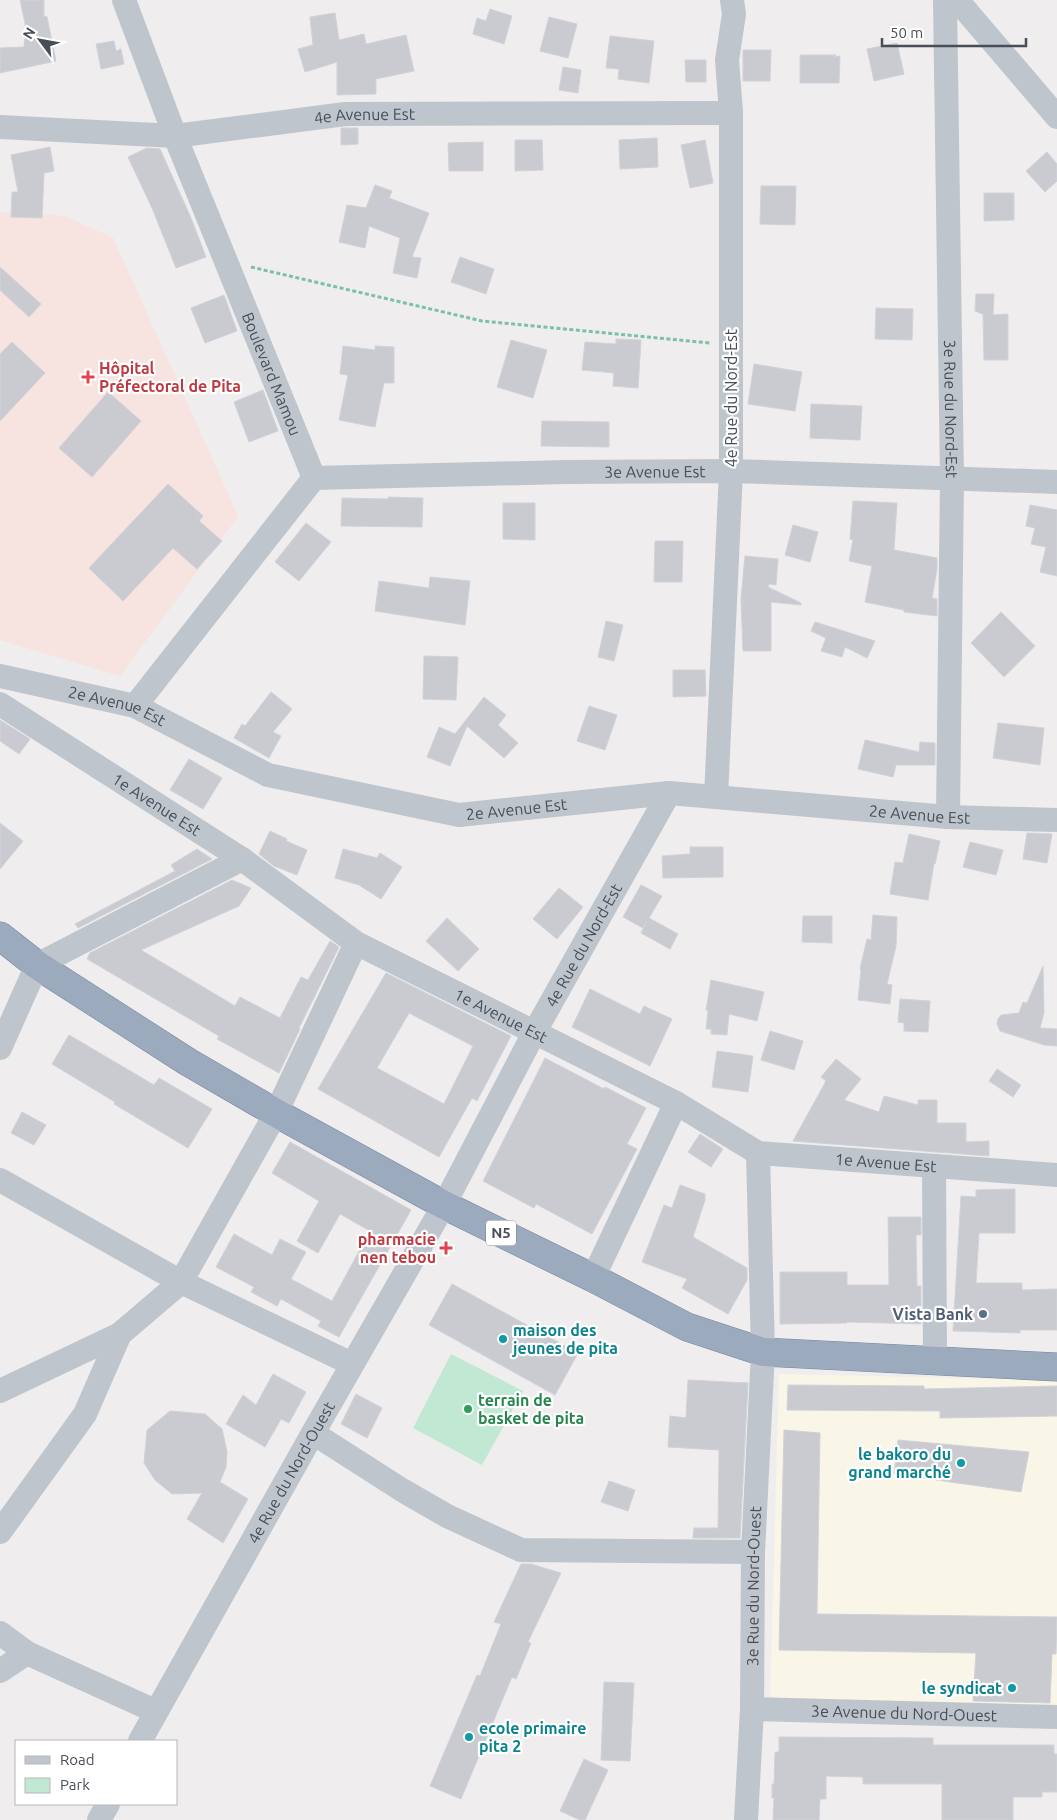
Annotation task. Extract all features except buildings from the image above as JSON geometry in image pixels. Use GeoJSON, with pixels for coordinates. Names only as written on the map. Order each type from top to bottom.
{"type":"FeatureCollection","features":[{"type":"Feature","properties":{"kind":"highway","name":"N5"},"geometry":{"type":"LineString","coordinates":[[0,936],[37,965],[188,1062],[276,1113],[444,1205],[688,1327],[762,1352],[1057,1366]]}},
{"type":"Feature","properties":{"kind":"street","name":"Boulevard Mamou"},"geometry":{"type":"LineString","coordinates":[[124,0],[175,136],[314,478]]}},
{"type":"Feature","properties":{"kind":"street","name":"4e Rue du Nord-Est"},"geometry":{"type":"LineString","coordinates":[[716,797],[731,471],[731,114],[728,60],[734,14],[732,0]]}},
{"type":"Feature","properties":{"kind":"street","name":"3e Rue du Nord-Est"},"geometry":{"type":"LineString","coordinates":[[945,0],[952,478],[948,817]]}},
{"type":"Feature","properties":{"kind":"street"},"geometry":{"type":"LineString","coordinates":[[957,0],[1057,117]]}},
{"type":"Feature","properties":{"kind":"street","name":"4e Avenue Est"},"geometry":{"type":"LineString","coordinates":[[0,127],[175,136],[345,114],[731,114]]}},
{"type":"Feature","properties":{"kind":"street","name":"3e Avenue Est"},"geometry":{"type":"LineString","coordinates":[[314,478],[566,472],[731,471],[1057,482]]}},
{"type":"Feature","properties":{"kind":"street"},"geometry":{"type":"LineString","coordinates":[[135,706],[314,478]]}},
{"type":"Feature","properties":{"kind":"street","name":"2e Avenue Est"},"geometry":{"type":"LineString","coordinates":[[0,676],[135,706],[268,775],[459,815],[670,793],[948,817],[1057,820]]}},
{"type":"Feature","properties":{"kind":"street","name":"1e Avenue Est"},"geometry":{"type":"LineString","coordinates":[[0,704],[242,859],[356,943],[676,1102],[758,1152],[1057,1175]]}},
{"type":"Feature","properties":{"kind":"street","name":"4e Rue du Nord-Est"},"geometry":{"type":"LineString","coordinates":[[444,1205],[534,1033],[670,793]]}},
{"type":"Feature","properties":{"kind":"street"},"geometry":{"type":"LineString","coordinates":[[0,1048],[37,965],[242,859]]}},
{"type":"Feature","properties":{"kind":"street"},"geometry":{"type":"LineString","coordinates":[[0,1391],[120,1334],[181,1282],[276,1113],[356,943]]}},
{"type":"Feature","properties":{"kind":"street"},"geometry":{"type":"LineString","coordinates":[[593,1278],[676,1102]]}},
{"type":"Feature","properties":{"kind":"street","name":"3e Rue du Nord-Ouest"},"geometry":{"type":"LineString","coordinates":[[746,1820],[752,1709],[753,1552],[762,1352],[758,1152]]}},
{"type":"Feature","properties":{"kind":"street"},"geometry":{"type":"LineString","coordinates":[[934,1166],[936,1360]]}},
{"type":"Feature","properties":{"kind":"street"},"geometry":{"type":"LineString","coordinates":[[0,1180],[181,1282],[352,1364]]}},
{"type":"Feature","properties":{"kind":"street","name":"4e Rue du Nord-Ouest"},"geometry":{"type":"LineString","coordinates":[[140,1740],[155,1711],[444,1205]]}},
{"type":"Feature","properties":{"kind":"street"},"geometry":{"type":"LineString","coordinates":[[0,1532],[85,1414],[120,1334]]}},
{"type":"Feature","properties":{"kind":"street"},"geometry":{"type":"LineString","coordinates":[[313,1433],[402,1490],[447,1516],[521,1550],[753,1552]]}},
{"type":"Feature","properties":{"kind":"street"},"geometry":{"type":"LineString","coordinates":[[0,1633],[27,1653],[155,1711]]}},
{"type":"Feature","properties":{"kind":"street"},"geometry":{"type":"LineString","coordinates":[[0,1671],[27,1653]]}},
{"type":"Feature","properties":{"kind":"street","name":"3e Avenue du Nord-Ouest"},"geometry":{"type":"LineString","coordinates":[[752,1709],[1057,1717]]}},
{"type":"Feature","properties":{"kind":"street"},"geometry":{"type":"LineString","coordinates":[[99,1820],[107,1805]]}},
{"type":"Feature","properties":{"kind":"path"},"geometry":{"type":"LineString","coordinates":[[226,261],[482,321],[731,345]]}},
{"type":"Feature","properties":{"kind":"shaded area","name":"Hôpital Préfectoral de Pita"},"geometry":{"type":"Polygon","coordinates":[[[0,212],[65,216],[113,238],[238,516],[120,676],[0,640],[0,212]]]}},
{"type":"Feature","properties":{"kind":"shaded area"},"geometry":{"type":"Polygon","coordinates":[[[779,1374],[1057,1380],[1057,1705],[770,1699],[779,1374]]]}},
{"type":"Feature","properties":{"kind":"green space","name":"terrain de basket de pita"},"geometry":{"type":"Polygon","coordinates":[[[451,1354],[523,1391],[482,1465],[413,1428],[451,1354]]]}},
{"type":"Feature","properties":{"kind":"place","name":"Hôpital Préfectoral de Pita"},"geometry":{"type":"Point","coordinates":[88,377]}},
{"type":"Feature","properties":{"kind":"place","name":"pharmacie nen tebou"},"geometry":{"type":"Point","coordinates":[446,1248]}},
{"type":"Feature","properties":{"kind":"place","name":"Vista Bank"},"geometry":{"type":"Point","coordinates":[983,1314]}},
{"type":"Feature","properties":{"kind":"place","name":"maison des jeunes de pita"},"geometry":{"type":"Point","coordinates":[503,1339]}},
{"type":"Feature","properties":{"kind":"place","name":"terrain de basket de pita"},"geometry":{"type":"Point","coordinates":[468,1409]}},
{"type":"Feature","properties":{"kind":"place","name":"le bakoro du grand marché"},"geometry":{"type":"Point","coordinates":[961,1463]}},
{"type":"Feature","properties":{"kind":"place","name":"le syndicat"},"geometry":{"type":"Point","coordinates":[1012,1688]}},
{"type":"Feature","properties":{"kind":"place","name":"ecole primaire pita 2"},"geometry":{"type":"Point","coordinates":[469,1737]}}]}
